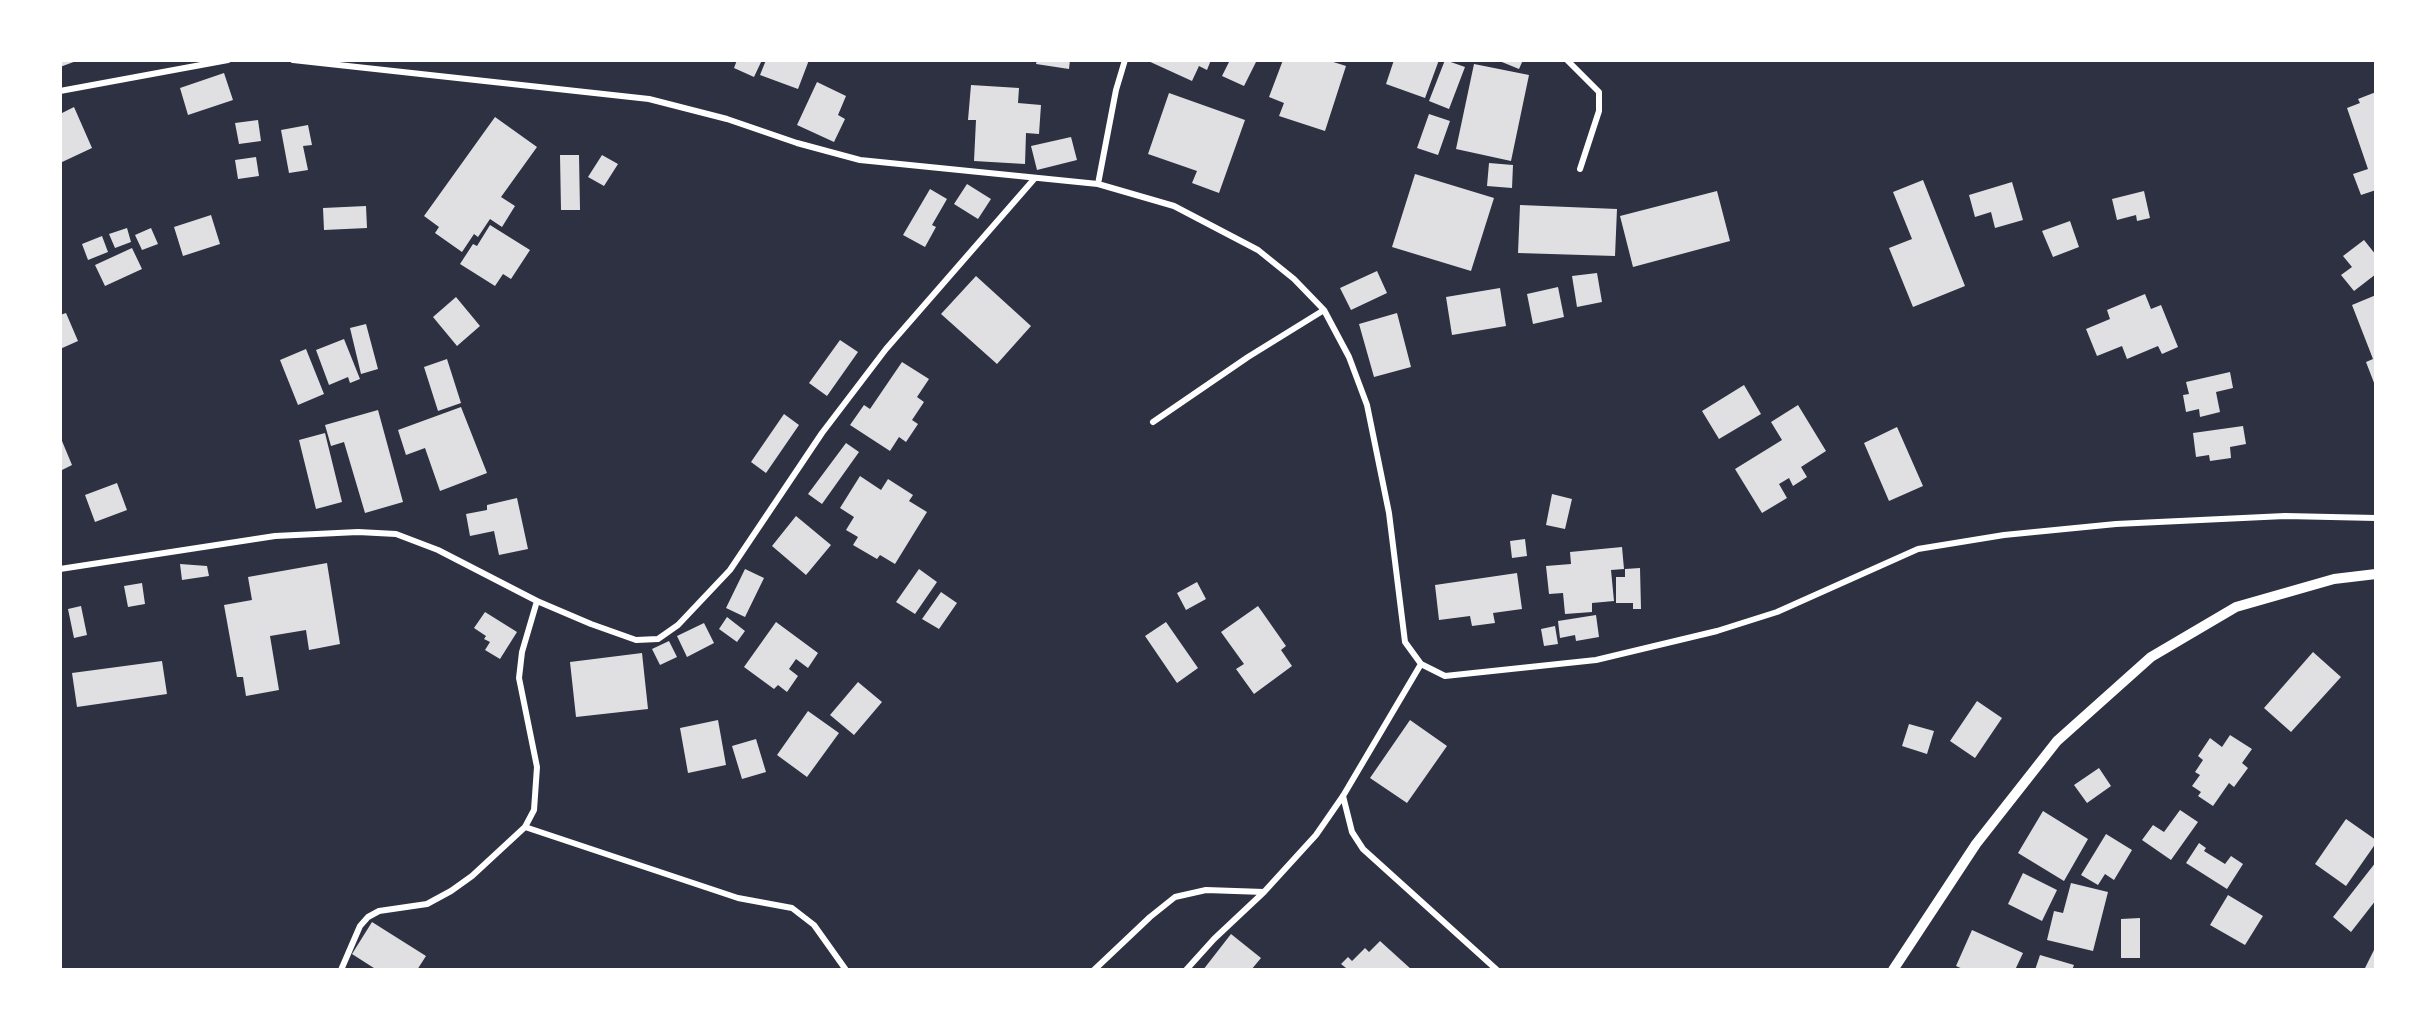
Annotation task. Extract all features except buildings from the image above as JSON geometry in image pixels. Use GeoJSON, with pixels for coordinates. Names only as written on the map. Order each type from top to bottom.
{"type":"FeatureCollection","features":[{"type":"Feature","properties":{"kind":"street"},"geometry":{"type":"LineString","coordinates":[[60,91],[228,60]]}},
{"type":"Feature","properties":{"kind":"street"},"geometry":{"type":"LineString","coordinates":[[293,60],[649,99],[727,119],[797,143],[860,160],[1098,184],[1174,206],[1258,250],[1294,279],[1324,310],[1349,357],[1367,405],[1389,513],[1406,642],[1421,664],[1445,676],[1596,660],[1717,632],[1777,612],[1918,549],[2004,535],[2116,524],[2274,516],[2376,518]]}},
{"type":"Feature","properties":{"kind":"street"},"geometry":{"type":"LineString","coordinates":[[1098,184],[1116,90],[1125,60]]}},
{"type":"Feature","properties":{"kind":"street"},"geometry":{"type":"LineString","coordinates":[[1567,60],[1599,92],[1599,111],[1580,169]]}},
{"type":"Feature","properties":{"kind":"street"},"geometry":{"type":"LineString","coordinates":[[60,569],[275,536],[358,532],[396,534],[438,550],[537,601],[636,640],[658,639],[678,626],[729,570],[822,433],[886,349],[1035,178]]}},
{"type":"Feature","properties":{"kind":"street"},"geometry":{"type":"LineString","coordinates":[[1153,422],[1248,357],[1324,310]]}},
{"type":"Feature","properties":{"kind":"street"},"geometry":{"type":"LineString","coordinates":[[1893,970],[1976,844],[2057,741],[2151,657],[2236,608],[2334,579],[2376,574]]}},
{"type":"Feature","properties":{"kind":"street"},"geometry":{"type":"LineString","coordinates":[[341,970],[360,926],[368,917],[379,910],[427,904],[451,891],[472,876],[525,827],[534,810],[537,767],[519,678],[522,652],[537,601]]}},
{"type":"Feature","properties":{"kind":"street"},"geometry":{"type":"LineString","coordinates":[[1186,970],[1214,939],[1264,892],[1316,835],[1344,796],[1421,664]]}},
{"type":"Feature","properties":{"kind":"street"},"geometry":{"type":"LineString","coordinates":[[1344,796],[1352,832],[1363,849],[1497,970]]}},
{"type":"Feature","properties":{"kind":"street"},"geometry":{"type":"LineString","coordinates":[[525,827],[738,898],[792,908],[814,926],[846,970]]}},
{"type":"Feature","properties":{"kind":"street"},"geometry":{"type":"LineString","coordinates":[[1094,970],[1150,916],[1175,897],[1206,890],[1264,892]]}}]}
